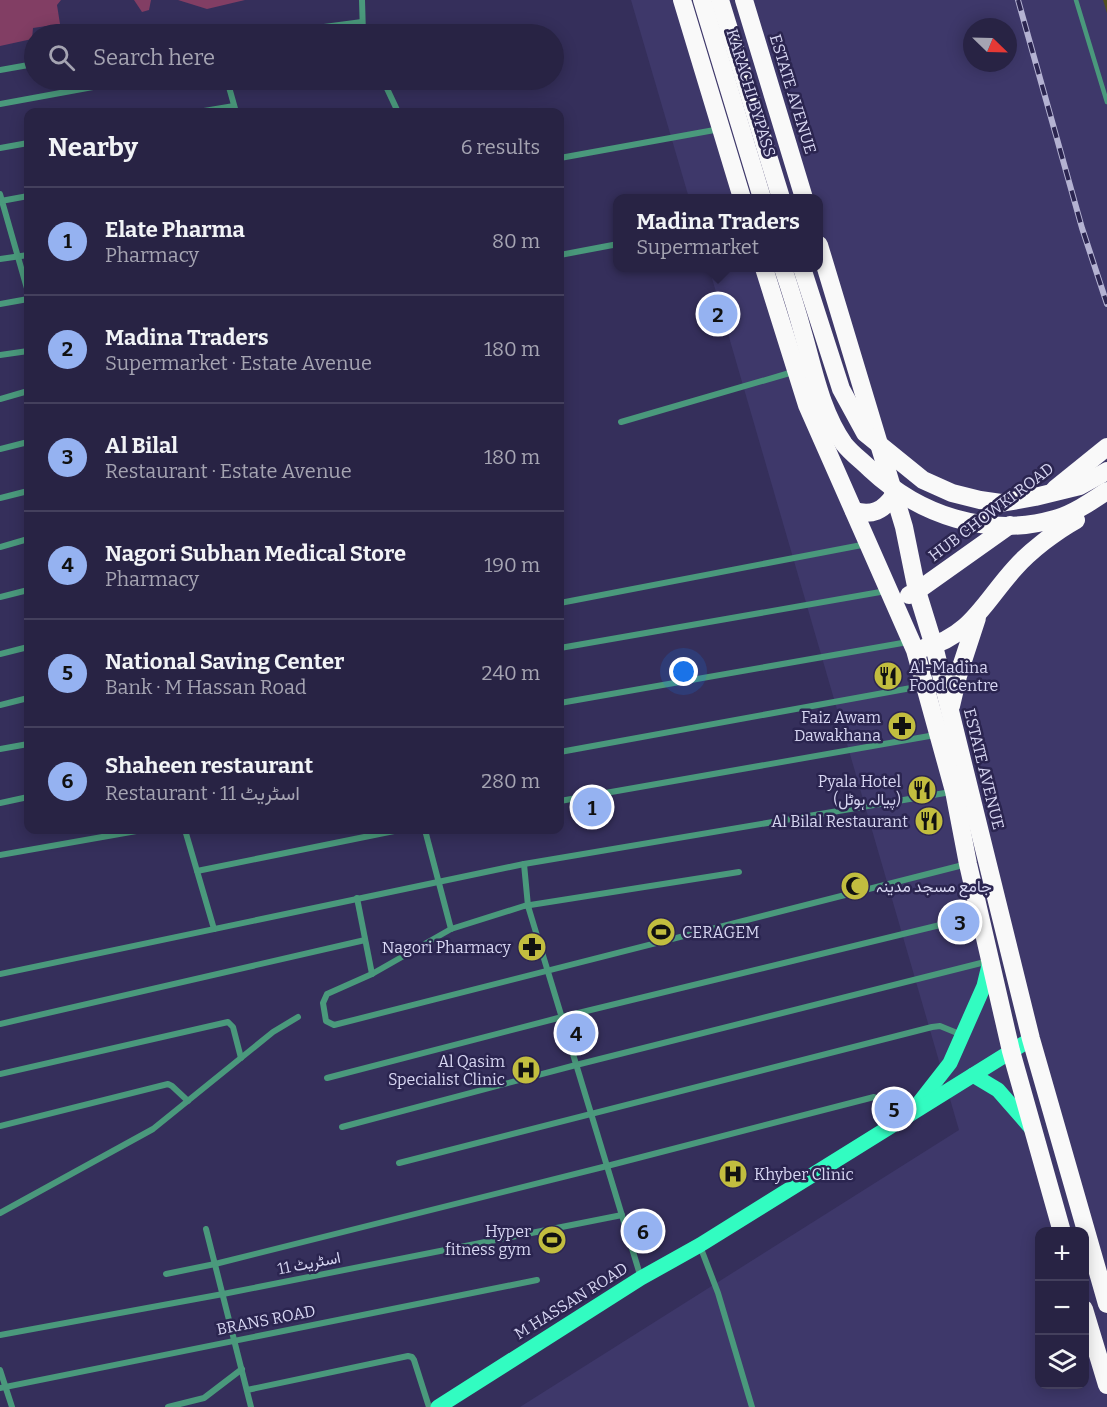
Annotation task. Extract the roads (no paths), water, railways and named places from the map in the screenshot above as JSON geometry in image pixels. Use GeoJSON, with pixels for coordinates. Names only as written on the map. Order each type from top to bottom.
{"type":"FeatureCollection","features":[{"type":"Feature","properties":{"kind":"highway"},"geometry":{"type":"LineString","coordinates":[[682,0],[741,194]]}},
{"type":"Feature","properties":{"kind":"highway","name":"KARACHI BYPASS"},"geometry":{"type":"LineString","coordinates":[[702,0],[761,194]]}},
{"type":"Feature","properties":{"kind":"highway","name":"KARACHI BYPASS"},"geometry":{"type":"LineString","coordinates":[[720,0],[780,194]]}},
{"type":"Feature","properties":{"kind":"highway","name":"ESTATE AVENUE"},"geometry":{"type":"LineString","coordinates":[[744,0],[803,194]]}},
{"type":"Feature","properties":{"kind":"highway","name":"ESTATE AVENUE"},"geometry":{"type":"LineString","coordinates":[[823,258],[904,527],[917,591],[934,646],[1031,1039],[1107,1304]]}},
{"type":"Feature","properties":{"kind":"highway","name":"ESTATE AVENUE"},"geometry":{"type":"LineString","coordinates":[[766,272],[807,405],[892,595],[926,685],[954,791],[968,864],[1011,1051],[1061,1227]]}},
{"type":"Feature","properties":{"kind":"highway"},"geometry":{"type":"LineString","coordinates":[[784,272],[821,402],[844,444],[885,483],[905,497],[944,517],[990,526],[1020,525],[1056,519],[1107,491]]}},
{"type":"Feature","properties":{"kind":"highway"},"geometry":{"type":"LineString","coordinates":[[804,272],[841,389],[860,425],[866,434],[923,480],[980,500],[1001,502],[1035,497],[1080,486],[1107,471]]}},
{"type":"Feature","properties":{"kind":"highway","name":"HUB CHOWKI ROAD"},"geometry":{"type":"LineString","coordinates":[[892,595],[917,591],[1008,526],[1107,447]]}},
{"type":"Feature","properties":{"kind":"highway"},"geometry":{"type":"LineString","coordinates":[[854,511],[865,514],[877,512],[887,505],[894,495]]}},
{"type":"Feature","properties":{"kind":"highway"},"geometry":{"type":"LineString","coordinates":[[913,646],[934,646],[958,634],[1016,566],[1063,527],[1107,503]]}},
{"type":"Feature","properties":{"kind":"highway"},"geometry":{"type":"LineString","coordinates":[[950,712],[958,676],[980,610]]}},
{"type":"Feature","properties":{"kind":"highway"},"geometry":{"type":"LineString","coordinates":[[1089,1326],[1107,1385]]}},
{"type":"Feature","properties":{"kind":"main road"},"geometry":{"type":"LineString","coordinates":[[910,1114],[950,1063],[984,986],[990,961]]}},
{"type":"Feature","properties":{"kind":"main road","name":"M HASSAN ROAD"},"geometry":{"type":"LineString","coordinates":[[438,1407],[641,1278],[700,1245],[1031,1039]]}},
{"type":"Feature","properties":{"kind":"main road"},"geometry":{"type":"LineString","coordinates":[[973,1075],[998,1090],[1034,1131]]}},
{"type":"Feature","properties":{"kind":"street"},"geometry":{"type":"LineString","coordinates":[[347,24],[362,22],[362,0]]}},
{"type":"Feature","properties":{"kind":"street"},"geometry":{"type":"LineString","coordinates":[[0,70],[24,66]]}},
{"type":"Feature","properties":{"kind":"street"},"geometry":{"type":"LineString","coordinates":[[0,104],[76,90]]}},
{"type":"Feature","properties":{"kind":"street"},"geometry":{"type":"LineString","coordinates":[[230,90],[235,108]]}},
{"type":"Feature","properties":{"kind":"street"},"geometry":{"type":"LineString","coordinates":[[388,90],[396,108]]}},
{"type":"Feature","properties":{"kind":"street"},"geometry":{"type":"LineString","coordinates":[[564,157],[720,129]]}},
{"type":"Feature","properties":{"kind":"street"},"geometry":{"type":"LineString","coordinates":[[0,148],[24,144]]}},
{"type":"Feature","properties":{"kind":"street"},"geometry":{"type":"LineString","coordinates":[[24,196],[1,199],[24,278]]}},
{"type":"Feature","properties":{"kind":"street"},"geometry":{"type":"LineString","coordinates":[[564,254],[613,245]]}},
{"type":"Feature","properties":{"kind":"street"},"geometry":{"type":"LineString","coordinates":[[0,260],[24,256]]}},
{"type":"Feature","properties":{"kind":"street"},"geometry":{"type":"LineString","coordinates":[[0,304],[24,300]]}},
{"type":"Feature","properties":{"kind":"street"},"geometry":{"type":"LineString","coordinates":[[0,356],[24,352]]}},
{"type":"Feature","properties":{"kind":"street"},"geometry":{"type":"LineString","coordinates":[[621,422],[797,370]]}},
{"type":"Feature","properties":{"kind":"street"},"geometry":{"type":"LineString","coordinates":[[0,399],[24,392]]}},
{"type":"Feature","properties":{"kind":"street"},"geometry":{"type":"LineString","coordinates":[[0,449],[24,443]]}},
{"type":"Feature","properties":{"kind":"street"},"geometry":{"type":"LineString","coordinates":[[0,498],[24,492]]}},
{"type":"Feature","properties":{"kind":"street"},"geometry":{"type":"LineString","coordinates":[[0,547],[24,540]]}},
{"type":"Feature","properties":{"kind":"street"},"geometry":{"type":"LineString","coordinates":[[564,602],[868,544]]}},
{"type":"Feature","properties":{"kind":"street"},"geometry":{"type":"LineString","coordinates":[[0,597],[24,591]]}},
{"type":"Feature","properties":{"kind":"street"},"geometry":{"type":"LineString","coordinates":[[564,647],[892,595]]}},
{"type":"Feature","properties":{"kind":"street"},"geometry":{"type":"LineString","coordinates":[[564,702],[913,646]]}},
{"type":"Feature","properties":{"kind":"street"},"geometry":{"type":"LineString","coordinates":[[0,654],[24,648]]}},
{"type":"Feature","properties":{"kind":"street"},"geometry":{"type":"LineString","coordinates":[[564,751],[926,685]]}},
{"type":"Feature","properties":{"kind":"street"},"geometry":{"type":"LineString","coordinates":[[0,705],[24,700]]}},
{"type":"Feature","properties":{"kind":"street"},"geometry":{"type":"LineString","coordinates":[[564,800],[939,735]]}},
{"type":"Feature","properties":{"kind":"street"},"geometry":{"type":"LineString","coordinates":[[0,749],[24,745]]}},
{"type":"Feature","properties":{"kind":"street"},"geometry":{"type":"LineString","coordinates":[[0,974],[524,864],[954,791]]}},
{"type":"Feature","properties":{"kind":"street"},"geometry":{"type":"LineString","coordinates":[[0,803],[24,798]]}},
{"type":"Feature","properties":{"kind":"street"},"geometry":{"type":"LineString","coordinates":[[0,855],[119,834]]}},
{"type":"Feature","properties":{"kind":"street"},"geometry":{"type":"LineString","coordinates":[[186,834],[214,928]]}},
{"type":"Feature","properties":{"kind":"street"},"geometry":{"type":"LineString","coordinates":[[197,871],[379,834]]}},
{"type":"Feature","properties":{"kind":"street"},"geometry":{"type":"LineString","coordinates":[[426,834],[451,929]]}},
{"type":"Feature","properties":{"kind":"street"},"geometry":{"type":"LineString","coordinates":[[524,864],[528,906],[641,1278]]}},
{"type":"Feature","properties":{"kind":"street"},"geometry":{"type":"LineString","coordinates":[[739,872],[528,906],[451,929],[372,974],[327,994],[323,1003],[326,1021],[334,1025],[968,864]]}},
{"type":"Feature","properties":{"kind":"street"},"geometry":{"type":"LineString","coordinates":[[357,898],[372,974]]}},
{"type":"Feature","properties":{"kind":"street"},"geometry":{"type":"LineString","coordinates":[[327,1078],[562,1017],[980,915]]}},
{"type":"Feature","properties":{"kind":"street"},"geometry":{"type":"LineString","coordinates":[[0,1024],[365,940]]}},
{"type":"Feature","properties":{"kind":"street"},"geometry":{"type":"LineString","coordinates":[[342,1127],[576,1065],[990,961]]}},
{"type":"Feature","properties":{"kind":"street"},"geometry":{"type":"LineString","coordinates":[[0,1213],[153,1129],[273,1032],[298,1017]]}},
{"type":"Feature","properties":{"kind":"street"},"geometry":{"type":"LineString","coordinates":[[0,1074],[228,1022],[233,1027],[240,1058]]}},
{"type":"Feature","properties":{"kind":"street"},"geometry":{"type":"LineString","coordinates":[[399,1163],[932,1027],[940,1026],[963,1035]]}},
{"type":"Feature","properties":{"kind":"street"},"geometry":{"type":"LineString","coordinates":[[0,1126],[168,1084],[188,1101]]}},
{"type":"Feature","properties":{"kind":"street"},"geometry":{"type":"LineString","coordinates":[[166,1274],[215,1264],[607,1166],[874,1097],[878,1100],[888,1128]]}},
{"type":"Feature","properties":{"kind":"street","name":"اسٹریٹ 11"},"geometry":{"type":"LineString","coordinates":[[0,1335],[223,1294],[622,1215]]}},
{"type":"Feature","properties":{"kind":"street"},"geometry":{"type":"LineString","coordinates":[[206,1229],[251,1407]]}},
{"type":"Feature","properties":{"kind":"street"},"geometry":{"type":"LineString","coordinates":[[700,1245],[718,1293],[752,1407]]}},
{"type":"Feature","properties":{"kind":"street","name":"BRANS ROAD"},"geometry":{"type":"LineString","coordinates":[[3,1387],[537,1280]]}},
{"type":"Feature","properties":{"kind":"street"},"geometry":{"type":"LineString","coordinates":[[247,1390],[408,1356],[414,1360],[429,1407]]}},
{"type":"Feature","properties":{"kind":"street"},"geometry":{"type":"LineString","coordinates":[[168,1407],[204,1398],[242,1369]]}},
{"type":"Feature","properties":{"kind":"street"},"geometry":{"type":"LineString","coordinates":[[0,1370],[3,1387],[12,1407]]}},
{"type":"Feature","properties":{"kind":"lane"},"geometry":{"type":"LineString","coordinates":[[1076,0],[1107,102]]}},
{"type":"Feature","properties":{"kind":"railway"},"geometry":{"type":"LineString","coordinates":[[1018,0],[1082,228],[1107,304]]}},
{"type":"Feature","properties":{"kind":"place","name":"Madina Traders"},"geometry":{"type":"Point","coordinates":[718,314]}},
{"type":"Feature","properties":{"kind":"place","name":"Al-Madina Food Centre"},"geometry":{"type":"Point","coordinates":[888,676]}},
{"type":"Feature","properties":{"kind":"place","name":"Faiz Awam Dawakhana"},"geometry":{"type":"Point","coordinates":[902,726]}},
{"type":"Feature","properties":{"kind":"place","name":"Pyala Hotel (پیالہ ہوٹل)"},"geometry":{"type":"Point","coordinates":[922,790]}},
{"type":"Feature","properties":{"kind":"place","name":"Elate Pharma"},"geometry":{"type":"Point","coordinates":[592,807]}},
{"type":"Feature","properties":{"kind":"place","name":"Al Bilal Restaurant"},"geometry":{"type":"Point","coordinates":[929,821]}},
{"type":"Feature","properties":{"kind":"place","name":"جامع مسجد مدینہ"},"geometry":{"type":"Point","coordinates":[855,886]}},
{"type":"Feature","properties":{"kind":"place","name":"Al Bilal"},"geometry":{"type":"Point","coordinates":[960,922]}},
{"type":"Feature","properties":{"kind":"place","name":"CERAGEM"},"geometry":{"type":"Point","coordinates":[661,932]}},
{"type":"Feature","properties":{"kind":"place","name":"Nagori Pharmacy"},"geometry":{"type":"Point","coordinates":[532,947]}},
{"type":"Feature","properties":{"kind":"place","name":"Nagori Subhan Medical Store"},"geometry":{"type":"Point","coordinates":[576,1033]}},
{"type":"Feature","properties":{"kind":"place","name":"Al Qasim Specialist Clinic"},"geometry":{"type":"Point","coordinates":[526,1070]}},
{"type":"Feature","properties":{"kind":"place","name":"National Saving Center"},"geometry":{"type":"Point","coordinates":[894,1109]}},
{"type":"Feature","properties":{"kind":"place","name":"Khyber Clinic"},"geometry":{"type":"Point","coordinates":[733,1174]}},
{"type":"Feature","properties":{"kind":"place","name":"Shaheen restaurant"},"geometry":{"type":"Point","coordinates":[643,1231]}},
{"type":"Feature","properties":{"kind":"place","name":"Hyper fitness gym"},"geometry":{"type":"Point","coordinates":[552,1240]}}]}
